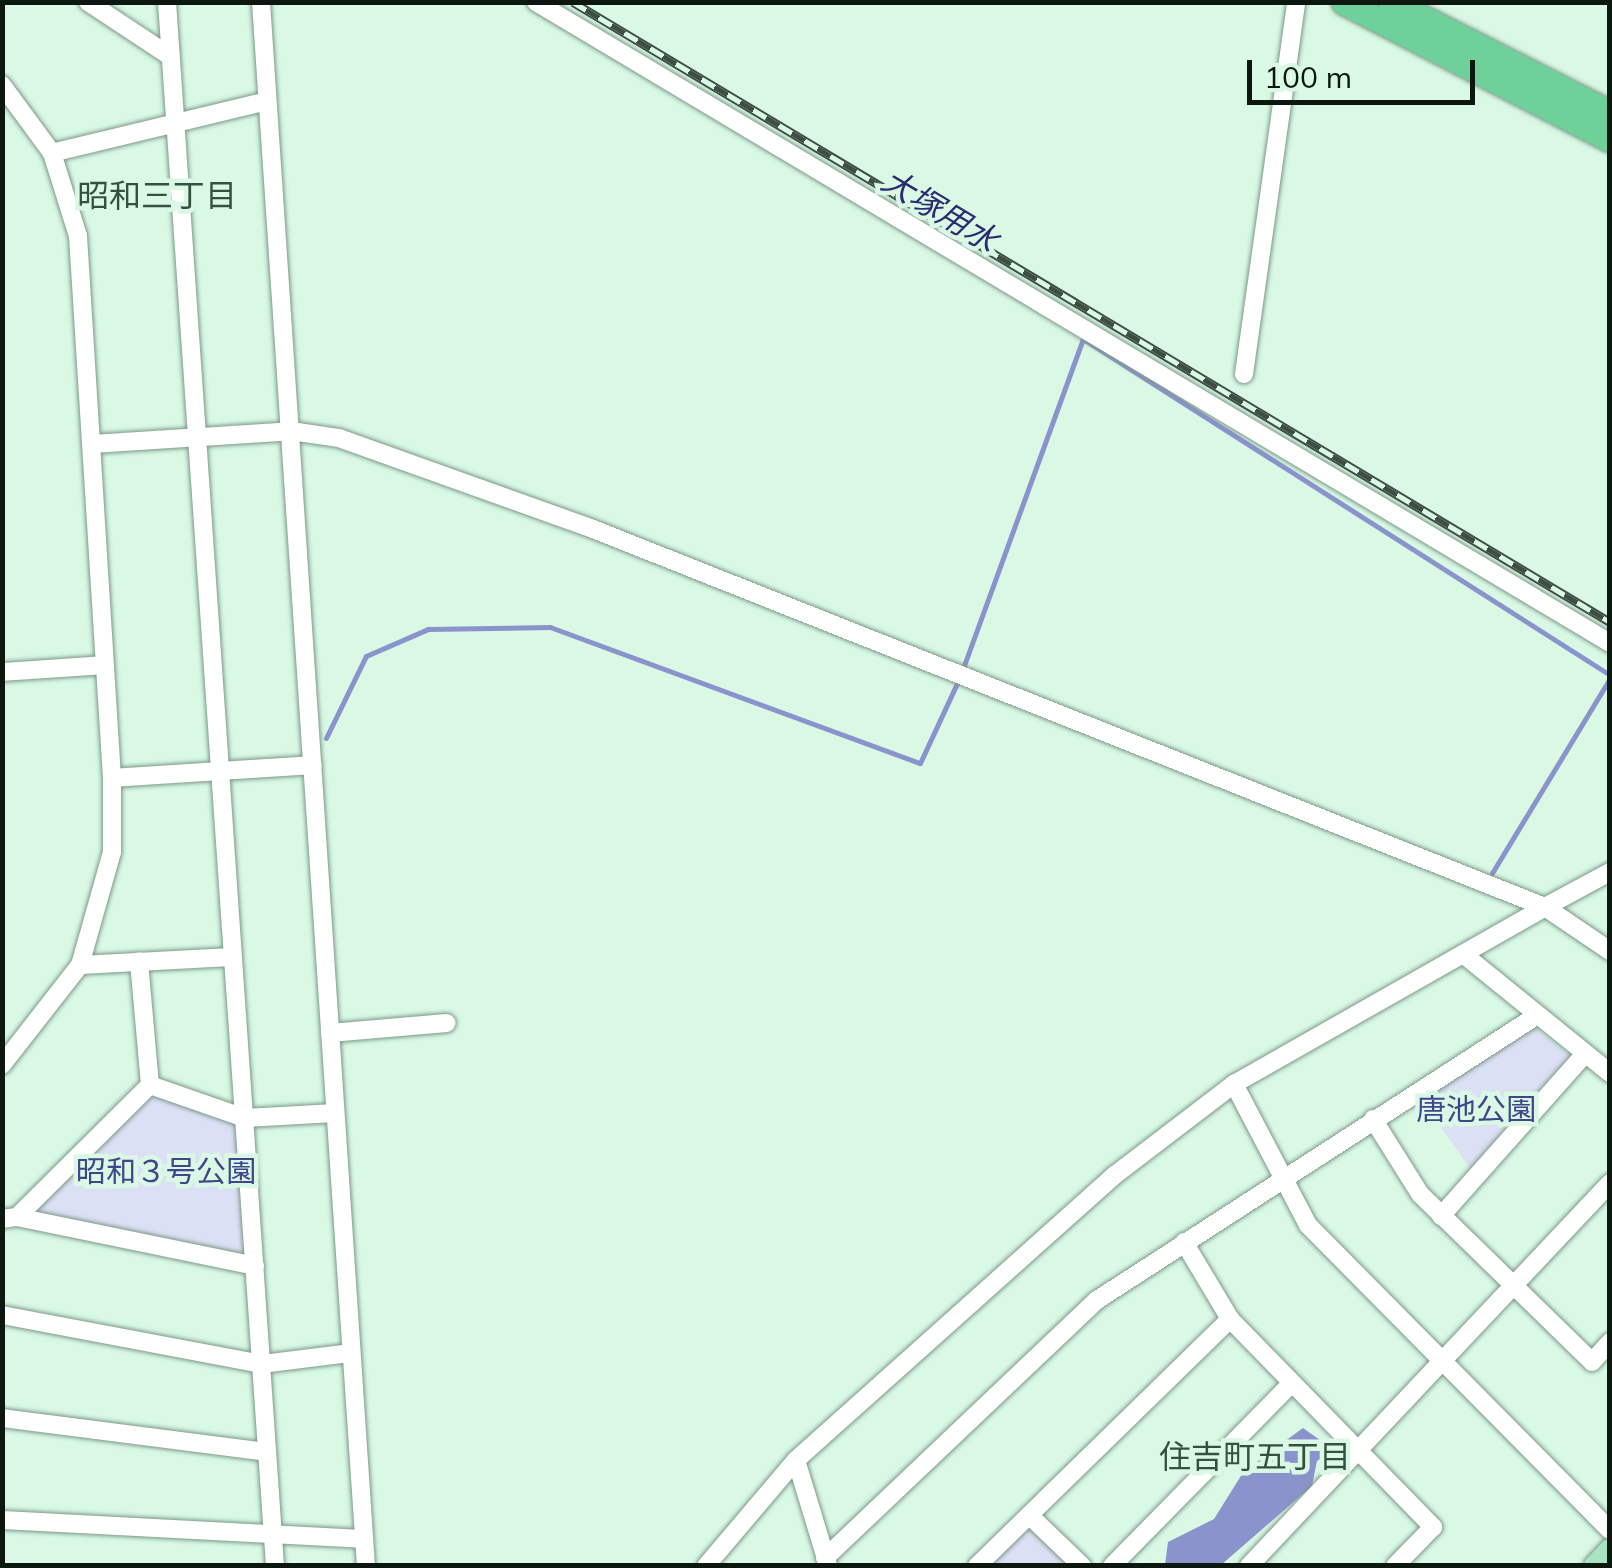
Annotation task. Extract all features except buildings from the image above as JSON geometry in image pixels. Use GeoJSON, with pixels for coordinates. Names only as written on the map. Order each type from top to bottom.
{"type":"FeatureCollection","features":[{"type":"Feature","properties":{"kind":"highway"},"geometry":{"type":"LineString","coordinates":[[1344,2],[1610,139]]}},
{"type":"Feature","properties":{"kind":"highway"},"geometry":{"type":"LineString","coordinates":[[1391,2],[1610,113]]}},
{"type":"Feature","properties":{"kind":"main road"},"geometry":{"type":"LineString","coordinates":[[1595,1566],[1610,1550]]}},
{"type":"Feature","properties":{"kind":"street"},"geometry":{"type":"LineString","coordinates":[[88,2],[170,56]]}},
{"type":"Feature","properties":{"kind":"street"},"geometry":{"type":"LineString","coordinates":[[167,2],[275,1566]]}},
{"type":"Feature","properties":{"kind":"street"},"geometry":{"type":"LineString","coordinates":[[262,2],[366,1566]]}},
{"type":"Feature","properties":{"kind":"street"},"geometry":{"type":"LineString","coordinates":[[536,2],[1608,642]]}},
{"type":"Feature","properties":{"kind":"street"},"geometry":{"type":"LineString","coordinates":[[1244,374],[1296,2]]}},
{"type":"Feature","properties":{"kind":"street"},"geometry":{"type":"LineString","coordinates":[[2,86],[52,153],[78,236],[112,778],[112,852],[80,964],[2,1065]]}},
{"type":"Feature","properties":{"kind":"street"},"geometry":{"type":"LineString","coordinates":[[52,153],[267,101]]}},
{"type":"Feature","properties":{"kind":"street"},"geometry":{"type":"LineString","coordinates":[[92,444],[291,430],[338,438],[593,530],[1544,908],[1610,951]]}},
{"type":"Feature","properties":{"kind":"street"},"geometry":{"type":"LineString","coordinates":[[2,672],[104,665]]}},
{"type":"Feature","properties":{"kind":"street"},"geometry":{"type":"LineString","coordinates":[[112,778],[313,764]]}},
{"type":"Feature","properties":{"kind":"street"},"geometry":{"type":"LineString","coordinates":[[706,1566],[796,1460],[1115,1175],[1234,1084],[1610,872]]}},
{"type":"Feature","properties":{"kind":"street"},"geometry":{"type":"LineString","coordinates":[[1463,954],[1610,1072]]}},
{"type":"Feature","properties":{"kind":"street"},"geometry":{"type":"LineString","coordinates":[[80,964],[232,957]]}},
{"type":"Feature","properties":{"kind":"street"},"geometry":{"type":"LineString","coordinates":[[139,962],[150,1084]]}},
{"type":"Feature","properties":{"kind":"street"},"geometry":{"type":"LineString","coordinates":[[796,1460],[826,1562],[1097,1300],[1276,1179],[1536,1016]]}},
{"type":"Feature","properties":{"kind":"street"},"geometry":{"type":"LineString","coordinates":[[330,1032],[446,1024]]}},
{"type":"Feature","properties":{"kind":"street"},"geometry":{"type":"LineString","coordinates":[[1441,1216],[1585,1054]]}},
{"type":"Feature","properties":{"kind":"street"},"geometry":{"type":"LineString","coordinates":[[150,1084],[245,1118],[336,1113]]}},
{"type":"Feature","properties":{"kind":"street"},"geometry":{"type":"LineString","coordinates":[[10,1218],[150,1084]]}},
{"type":"Feature","properties":{"kind":"street"},"geometry":{"type":"LineString","coordinates":[[1234,1084],[1276,1179],[1336,1258],[1439,1365],[1610,1530]]}},
{"type":"Feature","properties":{"kind":"street"},"geometry":{"type":"LineString","coordinates":[[1373,1119],[1441,1216],[1592,1362],[1610,1342]]}},
{"type":"Feature","properties":{"kind":"street"},"geometry":{"type":"LineString","coordinates":[[1249,1566],[1516,1288],[1610,1183]]}},
{"type":"Feature","properties":{"kind":"street"},"geometry":{"type":"LineString","coordinates":[[10,1218],[255,1266]]}},
{"type":"Feature","properties":{"kind":"street"},"geometry":{"type":"LineString","coordinates":[[1184,1242],[1230,1319],[1434,1527],[1396,1566]]}},
{"type":"Feature","properties":{"kind":"street"},"geometry":{"type":"LineString","coordinates":[[2,1315],[262,1364],[350,1353]]}},
{"type":"Feature","properties":{"kind":"street"},"geometry":{"type":"LineString","coordinates":[[977,1566],[1230,1319]]}},
{"type":"Feature","properties":{"kind":"street"},"geometry":{"type":"LineString","coordinates":[[1112,1566],[1291,1384]]}},
{"type":"Feature","properties":{"kind":"street"},"geometry":{"type":"LineString","coordinates":[[2,1418],[267,1452]]}},
{"type":"Feature","properties":{"kind":"street"},"geometry":{"type":"LineString","coordinates":[[1029,1514],[1082,1566]]}},
{"type":"Feature","properties":{"kind":"street"},"geometry":{"type":"LineString","coordinates":[[2,1520],[273,1540],[363,1539]]}},
{"type":"Feature","properties":{"kind":"green space","name":"唐池公園"},"geometry":{"type":"Polygon","coordinates":[[[1533,1026],[1572,1058],[1472,1171],[1420,1098],[1533,1026]]]}},
{"type":"Feature","properties":{"kind":"green space","name":"昭和３号公園"},"geometry":{"type":"Polygon","coordinates":[[[147,1094],[237,1124],[248,1247],[238,1255],[41,1216],[38,1204],[147,1094]]]}},
{"type":"Feature","properties":{"kind":"green space"},"geometry":{"type":"Polygon","coordinates":[[[1031,1525],[1071,1566],[987,1566],[1031,1525]]]}},
{"type":"Feature","properties":{"kind":"water"},"geometry":{"type":"Polygon","coordinates":[[[1303,1428],[1334,1450],[1317,1461],[1312,1486],[1221,1565],[1165,1565],[1168,1542],[1214,1519],[1244,1471],[1303,1428]]]}},
{"type":"Feature","properties":{"kind":"waterway"},"geometry":{"type":"LineString","coordinates":[[962,671],[1083,339],[1610,675]]}},
{"type":"Feature","properties":{"kind":"waterway"},"geometry":{"type":"LineString","coordinates":[[326,738],[366,656],[428,629],[550,627],[920,763],[958,681]]}},
{"type":"Feature","properties":{"kind":"waterway"},"geometry":{"type":"LineString","coordinates":[[1492,873],[1610,678]]}},
{"type":"Feature","properties":{"kind":"railway"},"geometry":{"type":"LineString","coordinates":[[573,2],[1610,622]]}},
{"type":"Feature","properties":{"kind":"district","name":"昭和三丁目"},"geometry":{"type":"Point","coordinates":[157,195]}},
{"type":"Feature","properties":{"kind":"district","name":"住吉町五丁目"},"geometry":{"type":"Point","coordinates":[1255,1456]}},
{"type":"Feature","properties":{"kind":"water label","name":"大塚用水"},"geometry":{"type":"Point","coordinates":[940,210]}}]}
